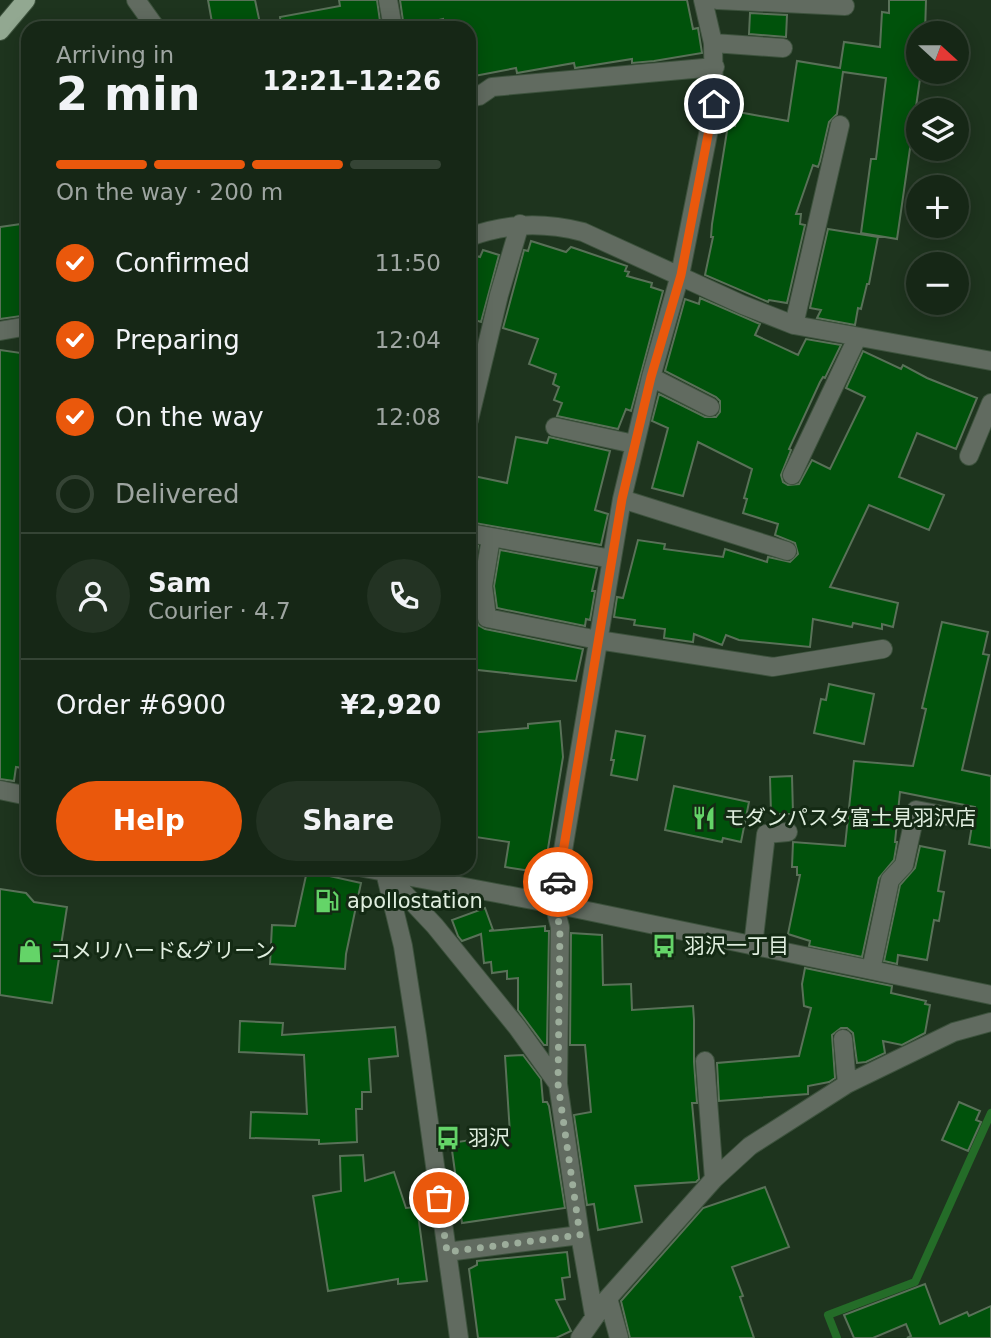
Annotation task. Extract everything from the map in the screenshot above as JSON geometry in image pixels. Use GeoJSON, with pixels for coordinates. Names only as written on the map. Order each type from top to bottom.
{"type":"FeatureCollection","features":[{"type":"Feature","properties":{"kind":"main road"},"geometry":{"type":"LineString","coordinates":[[0,31],[26,0]]}},
{"type":"Feature","properties":{"kind":"street"},"geometry":{"type":"LineString","coordinates":[[136,0],[151,21]]}},
{"type":"Feature","properties":{"kind":"street"},"geometry":{"type":"LineString","coordinates":[[388,0],[392,21]]}},
{"type":"Feature","properties":{"kind":"street"},"geometry":{"type":"LineString","coordinates":[[594,1315],[558,1084],[560,927],[554,904],[622,499],[651,377],[681,275],[714,104],[713,43],[703,0]]}},
{"type":"Feature","properties":{"kind":"street"},"geometry":{"type":"LineString","coordinates":[[717,0],[845,6]]}},
{"type":"Feature","properties":{"kind":"street"},"geometry":{"type":"LineString","coordinates":[[713,43],[783,48]]}},
{"type":"Feature","properties":{"kind":"street"},"geometry":{"type":"LineString","coordinates":[[476,97],[492,88],[715,67]]}},
{"type":"Feature","properties":{"kind":"street"},"geometry":{"type":"LineString","coordinates":[[794,325],[840,125]]}},
{"type":"Feature","properties":{"kind":"street"},"geometry":{"type":"LineString","coordinates":[[476,391],[499,295],[520,224]]}},
{"type":"Feature","properties":{"kind":"street"},"geometry":{"type":"LineString","coordinates":[[476,234],[520,224],[555,225],[583,232],[743,305],[794,325],[991,361]]}},
{"type":"Feature","properties":{"kind":"street"},"geometry":{"type":"LineString","coordinates":[[0,331],[21,327]]}},
{"type":"Feature","properties":{"kind":"street"},"geometry":{"type":"LineString","coordinates":[[792,475],[857,338]]}},
{"type":"Feature","properties":{"kind":"street"},"geometry":{"type":"LineString","coordinates":[[651,377],[710,407]]}},
{"type":"Feature","properties":{"kind":"street"},"geometry":{"type":"LineString","coordinates":[[969,456],[991,403]]}},
{"type":"Feature","properties":{"kind":"street"},"geometry":{"type":"LineString","coordinates":[[555,427],[634,444]]}},
{"type":"Feature","properties":{"kind":"street"},"geometry":{"type":"LineString","coordinates":[[622,499],[787,551]]}},
{"type":"Feature","properties":{"kind":"street"},"geometry":{"type":"LineString","coordinates":[[476,535],[612,559]]}},
{"type":"Feature","properties":{"kind":"street"},"geometry":{"type":"LineString","coordinates":[[491,538],[483,586],[487,618],[598,640],[773,667],[883,649]]}},
{"type":"Feature","properties":{"kind":"street"},"geometry":{"type":"LineString","coordinates":[[0,790],[21,794]]}},
{"type":"Feature","properties":{"kind":"street"},"geometry":{"type":"LineString","coordinates":[[872,970],[890,880],[904,865],[916,810],[958,818]]}},
{"type":"Feature","properties":{"kind":"street"},"geometry":{"type":"LineString","coordinates":[[753,946],[766,834],[788,832]]}},
{"type":"Feature","properties":{"kind":"street"},"geometry":{"type":"LineString","coordinates":[[385,875],[403,946],[458,1338]]}},
{"type":"Feature","properties":{"kind":"street"},"geometry":{"type":"LineString","coordinates":[[389,875],[435,926],[517,1027],[558,1084]]}},
{"type":"Feature","properties":{"kind":"street"},"geometry":{"type":"LineString","coordinates":[[409,875],[991,995]]}},
{"type":"Feature","properties":{"kind":"street"},"geometry":{"type":"LineString","coordinates":[[580,1338],[608,1298],[713,1180],[750,1146],[847,1084],[954,1032],[991,1022]]}},
{"type":"Feature","properties":{"kind":"street"},"geometry":{"type":"LineString","coordinates":[[844,1039],[847,1084]]}},
{"type":"Feature","properties":{"kind":"street"},"geometry":{"type":"LineString","coordinates":[[705,1061],[713,1180]]}},
{"type":"Feature","properties":{"kind":"street"},"geometry":{"type":"LineString","coordinates":[[447,1252],[580,1235]]}},
{"type":"Feature","properties":{"kind":"street"},"geometry":{"type":"LineString","coordinates":[[608,1298],[619,1338]]}},
{"type":"Feature","properties":{"kind":"building"},"geometry":{"type":"Polygon","coordinates":[[[208,0],[255,0],[260,21],[212,21],[208,0]]]}},
{"type":"Feature","properties":{"kind":"building"},"geometry":{"type":"Polygon","coordinates":[[[339,0],[377,0],[380,21],[280,21],[280,17],[340,6],[339,0]]]}},
{"type":"Feature","properties":{"kind":"building"},"geometry":{"type":"Polygon","coordinates":[[[400,0],[687,0],[693,29],[698,28],[702,53],[654,61],[632,63],[632,59],[575,68],[574,63],[517,73],[516,68],[476,76],[476,21],[403,21],[400,0]]]}},
{"type":"Feature","properties":{"kind":"building"},"geometry":{"type":"Polygon","coordinates":[[[889,0],[926,0],[925,21],[906,21],[906,84],[919,84],[917,98],[906,98],[906,161],[908,161],[897,239],[861,233],[871,159],[876,159],[886,78],[843,72],[837,114],[829,122],[818,167],[813,165],[796,214],[801,214],[800,224],[805,225],[787,303],[768,302],[705,275],[713,237],[712,224],[728,125],[735,126],[738,112],[788,121],[797,61],[840,68],[844,42],[880,47],[882,12],[889,13],[889,0]]]}},
{"type":"Feature","properties":{"kind":"building"},"geometry":{"type":"Polygon","coordinates":[[[750,13],[787,15],[786,37],[749,34],[750,13]]]}},
{"type":"Feature","properties":{"kind":"building"},"geometry":{"type":"Polygon","coordinates":[[[21,224],[21,316],[0,319],[0,227],[21,224]]]}},
{"type":"Feature","properties":{"kind":"building"},"geometry":{"type":"Polygon","coordinates":[[[828,229],[878,237],[869,284],[861,309],[858,308],[855,325],[817,318],[821,310],[810,308],[828,229]]]}},
{"type":"Feature","properties":{"kind":"building"},"geometry":{"type":"Polygon","coordinates":[[[531,241],[566,252],[571,247],[627,266],[627,276],[652,283],[651,287],[663,291],[631,411],[626,409],[618,429],[557,416],[562,403],[554,400],[559,387],[553,384],[556,374],[529,364],[538,339],[503,328],[524,250],[528,251],[531,241]]]}},
{"type":"Feature","properties":{"kind":"building"},"geometry":{"type":"Polygon","coordinates":[[[483,250],[499,255],[481,322],[476,320],[476,256],[480,257],[483,250]]]}},
{"type":"Feature","properties":{"kind":"building"},"geometry":{"type":"Polygon","coordinates":[[[700,298],[760,324],[755,335],[798,355],[806,339],[841,345],[825,378],[820,382],[789,449],[791,450],[781,475],[783,482],[788,485],[799,484],[812,460],[830,469],[865,397],[846,388],[863,351],[901,369],[903,365],[977,398],[956,449],[917,433],[899,477],[944,495],[929,530],[869,505],[830,587],[898,603],[893,627],[882,624],[882,629],[853,623],[852,627],[813,619],[810,647],[739,640],[726,635],[722,645],[694,634],[693,642],[664,638],[665,629],[634,625],[635,620],[614,617],[617,597],[623,598],[638,540],[665,544],[664,549],[723,557],[725,549],[767,562],[768,557],[790,562],[798,554],[795,543],[775,535],[778,524],[743,513],[752,469],[698,442],[683,496],[652,488],[668,428],[652,421],[659,394],[705,417],[716,417],[720,412],[720,401],[716,397],[665,371],[685,299],[699,304],[700,298]]]}},
{"type":"Feature","properties":{"kind":"building"},"geometry":{"type":"Polygon","coordinates":[[[0,350],[21,353],[21,768],[16,767],[14,781],[0,779],[0,350]]]}},
{"type":"Feature","properties":{"kind":"building"},"geometry":{"type":"Polygon","coordinates":[[[516,437],[547,443],[549,437],[610,451],[595,510],[608,514],[601,545],[476,523],[476,476],[507,483],[516,437]]]}},
{"type":"Feature","properties":{"kind":"building"},"geometry":{"type":"Polygon","coordinates":[[[500,550],[597,568],[590,620],[586,619],[585,626],[497,608],[494,586],[500,550]]]}},
{"type":"Feature","properties":{"kind":"building"},"geometry":{"type":"Polygon","coordinates":[[[476,612],[478,625],[485,629],[583,649],[576,681],[476,670],[476,612]]]}},
{"type":"Feature","properties":{"kind":"building"},"geometry":{"type":"Polygon","coordinates":[[[942,622],[988,632],[983,654],[989,655],[962,770],[991,776],[991,848],[969,844],[975,807],[900,792],[894,860],[879,878],[862,957],[809,946],[810,941],[788,934],[800,875],[797,875],[797,867],[792,867],[793,842],[845,846],[854,761],[913,766],[926,709],[922,708],[942,622]]]}},
{"type":"Feature","properties":{"kind":"building"},"geometry":{"type":"Polygon","coordinates":[[[829,684],[874,694],[864,744],[814,733],[821,699],[826,700],[829,684]]]}},
{"type":"Feature","properties":{"kind":"building"},"geometry":{"type":"Polygon","coordinates":[[[560,721],[563,757],[544,873],[505,867],[509,842],[476,837],[476,732],[528,728],[528,724],[560,721]]]}},
{"type":"Feature","properties":{"kind":"building"},"geometry":{"type":"Polygon","coordinates":[[[616,731],[645,736],[637,780],[611,775],[616,731]]]}},
{"type":"Feature","properties":{"kind":"building"},"geometry":{"type":"Polygon","coordinates":[[[792,776],[793,814],[771,814],[770,777],[792,776]]]}},
{"type":"Feature","properties":{"kind":"building"},"geometry":{"type":"Polygon","coordinates":[[[674,786],[749,802],[741,842],[723,838],[722,842],[665,830],[674,786]]]}},
{"type":"Feature","properties":{"kind":"building"},"geometry":{"type":"Polygon","coordinates":[[[920,846],[945,851],[938,891],[944,892],[939,921],[934,920],[927,960],[898,955],[897,964],[884,961],[900,885],[915,868],[920,846]]]}},
{"type":"Feature","properties":{"kind":"building"},"geometry":{"type":"Polygon","coordinates":[[[306,875],[325,875],[361,883],[345,969],[270,964],[272,925],[295,926],[306,875]]]}},
{"type":"Feature","properties":{"kind":"building","name":"コメリハード&グリーン"},"geometry":{"type":"Polygon","coordinates":[[[0,889],[26,893],[34,902],[67,907],[52,1003],[0,995],[0,889]]]}},
{"type":"Feature","properties":{"kind":"building"},"geometry":{"type":"Polygon","coordinates":[[[485,908],[493,930],[489,931],[545,926],[545,931],[549,931],[547,1045],[544,1045],[518,1010],[518,978],[507,979],[507,971],[492,973],[491,962],[484,963],[481,934],[462,941],[458,936],[452,920],[485,908]]]}},
{"type":"Feature","properties":{"kind":"building"},"geometry":{"type":"Polygon","coordinates":[[[571,933],[602,935],[603,985],[631,984],[632,1010],[693,1006],[697,1103],[692,1103],[699,1179],[696,1182],[635,1186],[642,1222],[598,1230],[594,1204],[587,1205],[574,1115],[591,1112],[585,1045],[570,1045],[571,933]]]}},
{"type":"Feature","properties":{"kind":"building"},"geometry":{"type":"Polygon","coordinates":[[[805,968],[892,986],[891,993],[926,1001],[925,1004],[930,1005],[925,1033],[902,1045],[883,1041],[885,1053],[857,1063],[853,1033],[847,1028],[841,1028],[832,1035],[835,1078],[829,1082],[808,1086],[808,1094],[719,1101],[717,1063],[799,1056],[811,1008],[804,1006],[802,984],[805,968]]]}},
{"type":"Feature","properties":{"kind":"building"},"geometry":{"type":"Polygon","coordinates":[[[240,1021],[283,1023],[282,1035],[395,1027],[398,1056],[369,1059],[371,1092],[362,1092],[362,1109],[356,1109],[357,1142],[319,1144],[319,1140],[250,1138],[251,1112],[307,1114],[304,1055],[239,1052],[240,1021]]]}},
{"type":"Feature","properties":{"kind":"building"},"geometry":{"type":"Polygon","coordinates":[[[523,1055],[541,1079],[543,1102],[547,1102],[549,1106],[565,1208],[462,1223],[451,1143],[510,1134],[505,1056],[523,1055]]]}},
{"type":"Feature","properties":{"kind":"building"},"geometry":{"type":"Polygon","coordinates":[[[959,1102],[980,1111],[976,1120],[981,1122],[968,1151],[942,1140],[959,1102]]]}},
{"type":"Feature","properties":{"kind":"building"},"geometry":{"type":"Polygon","coordinates":[[[363,1155],[365,1181],[394,1172],[406,1208],[417,1207],[427,1281],[398,1284],[398,1279],[328,1291],[313,1196],[341,1191],[340,1156],[363,1155]]]}},
{"type":"Feature","properties":{"kind":"building"},"geometry":{"type":"Polygon","coordinates":[[[765,1187],[789,1247],[732,1267],[754,1338],[630,1338],[621,1301],[703,1208],[765,1187]]]}},
{"type":"Feature","properties":{"kind":"building"},"geometry":{"type":"Polygon","coordinates":[[[567,1252],[570,1277],[562,1278],[565,1299],[556,1300],[571,1331],[556,1338],[478,1338],[469,1269],[477,1265],[477,1261],[567,1252]]]}},
{"type":"Feature","properties":{"kind":"building"},"geometry":{"type":"Polygon","coordinates":[[[925,1284],[940,1324],[967,1312],[969,1316],[991,1306],[991,1338],[907,1338],[911,1336],[906,1324],[873,1338],[854,1338],[844,1315],[925,1284]]]}},
{"type":"Feature","properties":{"kind":"waterway"},"geometry":{"type":"LineString","coordinates":[[837,1338],[828,1315],[915,1282],[991,1113]]}},
{"type":"Feature","properties":{"kind":"way so far"},"geometry":{"type":"LineString","coordinates":[[439,1198],[447,1252],[580,1235],[558,1084],[560,927],[554,904],[558,882]]}},
{"type":"Feature","properties":{"kind":"place","name":"モダンパスタ富士見羽沢店"},"geometry":{"type":"Point","coordinates":[704,818]}},
{"type":"Feature","properties":{"kind":"place","name":"apollostation"},"geometry":{"type":"Point","coordinates":[327,901]}},
{"type":"Feature","properties":{"kind":"place","name":"羽沢一丁目"},"geometry":{"type":"Point","coordinates":[664,946]}},
{"type":"Feature","properties":{"kind":"place","name":"コメリハード&グリーン"},"geometry":{"type":"Point","coordinates":[30,951]}},
{"type":"Feature","properties":{"kind":"place","name":"羽沢"},"geometry":{"type":"Point","coordinates":[448,1138]}},
{"type":"Feature","properties":{"kind":"route"},"geometry":{"type":"LineString","coordinates":[[558,882],[622,499],[651,377],[681,275],[714,104]]}}]}
